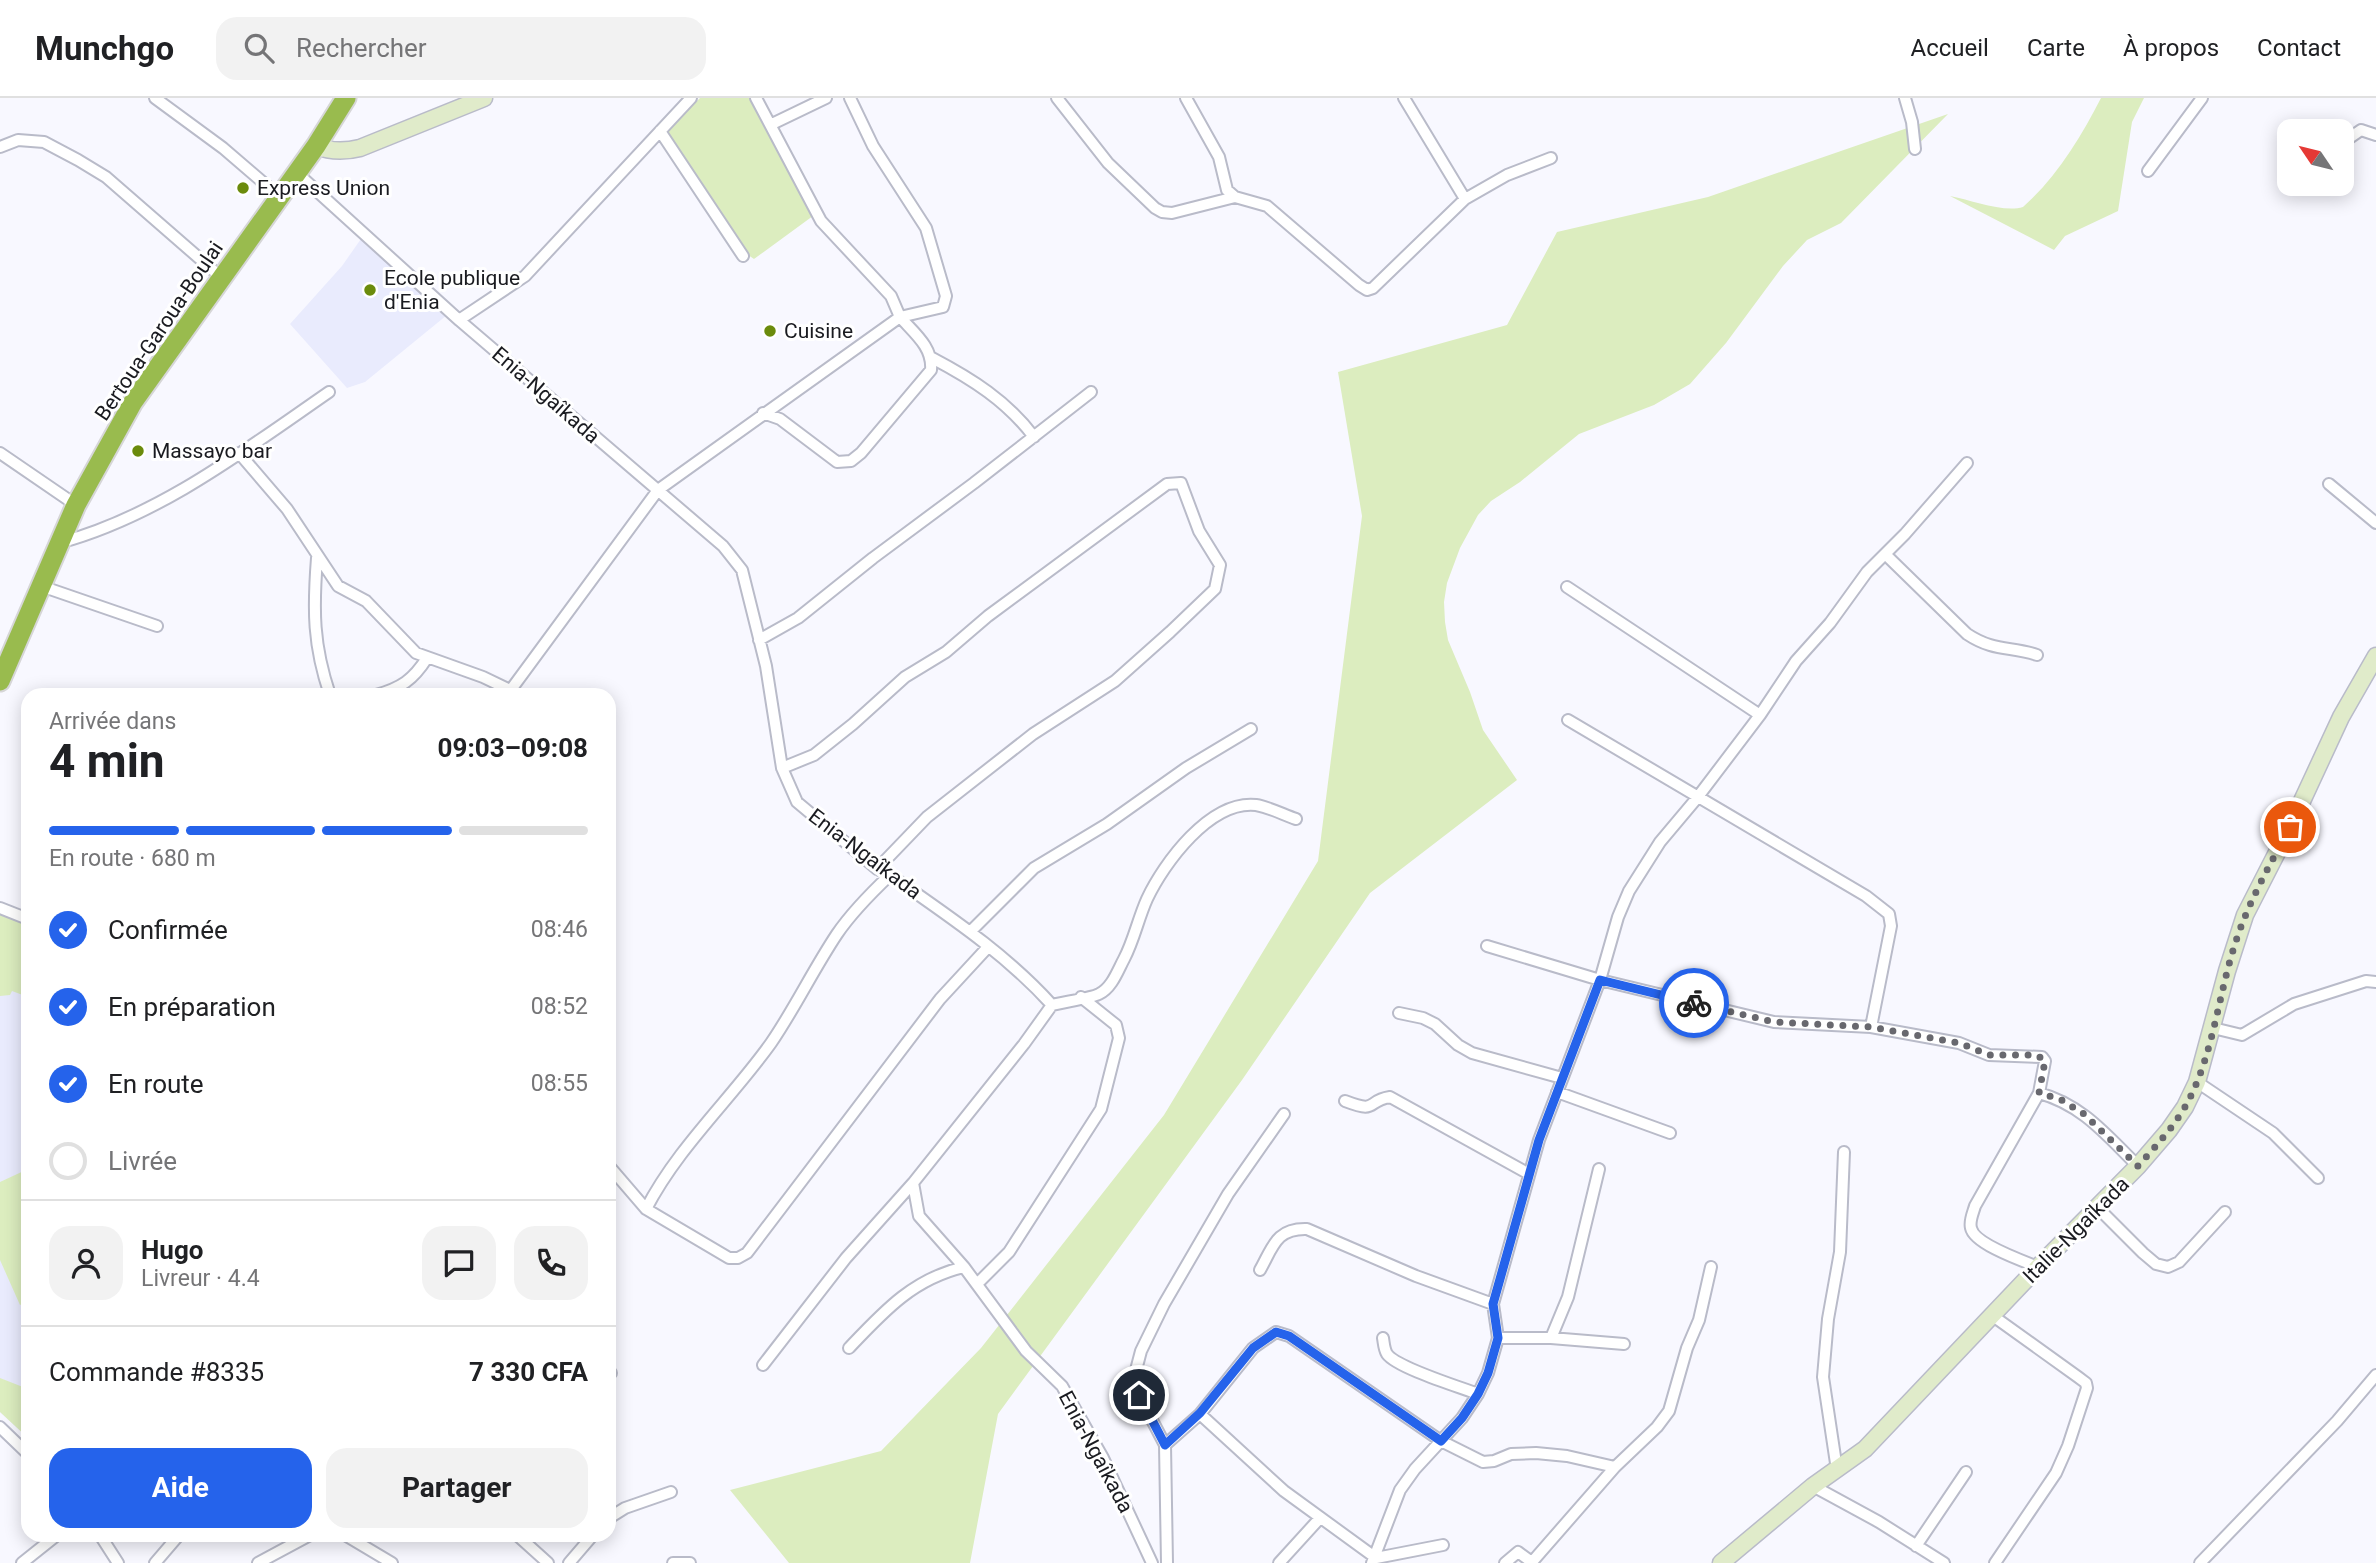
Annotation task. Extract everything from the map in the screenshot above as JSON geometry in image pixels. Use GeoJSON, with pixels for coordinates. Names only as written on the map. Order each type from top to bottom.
{"type":"FeatureCollection","features":[{"type":"Feature","properties":{"kind":"highway","name":"Bertoua-Garoua-Boulai"},"geometry":{"type":"LineString","coordinates":[[0,681],[76,505],[133,402],[316,146],[346,98]]}},
{"type":"Feature","properties":{"kind":"street"},"geometry":{"type":"LineString","coordinates":[[155,98],[223,148],[280,197]]}},
{"type":"Feature","properties":{"kind":"street"},"geometry":{"type":"LineString","coordinates":[[316,146],[334,151],[360,148],[484,98]]}},
{"type":"Feature","properties":{"kind":"street"},"geometry":{"type":"LineString","coordinates":[[671,98],[680,110]]}},
{"type":"Feature","properties":{"kind":"street"},"geometry":{"type":"LineString","coordinates":[[459,320],[525,276],[691,98]]}},
{"type":"Feature","properties":{"kind":"street"},"geometry":{"type":"LineString","coordinates":[[756,98],[821,221],[891,296],[900,317],[929,350],[932,358],[927,377],[851,461],[838,462],[780,419],[763,413]]}},
{"type":"Feature","properties":{"kind":"street"},"geometry":{"type":"LineString","coordinates":[[772,124],[826,98]]}},
{"type":"Feature","properties":{"kind":"street"},"geometry":{"type":"LineString","coordinates":[[513,688],[658,490],[900,317],[943,307],[946,296],[926,228],[873,146],[850,98]]}},
{"type":"Feature","properties":{"kind":"street"},"geometry":{"type":"LineString","coordinates":[[1058,98],[1108,163],[1162,212],[1172,213],[1235,197]]}},
{"type":"Feature","properties":{"kind":"street"},"geometry":{"type":"LineString","coordinates":[[1186,98],[1219,157],[1227,190],[1235,197],[1267,206],[1367,290],[1373,288],[1465,200],[1507,176],[1551,158]]}},
{"type":"Feature","properties":{"kind":"street"},"geometry":{"type":"LineString","coordinates":[[1404,98],[1465,200]]}},
{"type":"Feature","properties":{"kind":"street"},"geometry":{"type":"LineString","coordinates":[[1905,98],[1912,122],[1915,149]]}},
{"type":"Feature","properties":{"kind":"street"},"geometry":{"type":"LineString","coordinates":[[2148,171],[2202,98]]}},
{"type":"Feature","properties":{"kind":"street"},"geometry":{"type":"LineString","coordinates":[[2354,135],[2361,130],[2376,135]]}},
{"type":"Feature","properties":{"kind":"street"},"geometry":{"type":"LineString","coordinates":[[660,131],[743,257]]}},
{"type":"Feature","properties":{"kind":"street"},"geometry":{"type":"LineString","coordinates":[[0,147],[18,140],[44,142],[78,160],[106,177],[222,278]]}},
{"type":"Feature","properties":{"kind":"street","name":"Enia-Ngaîkada"},"geometry":{"type":"LineString","coordinates":[[297,173],[459,320],[723,546],[742,570],[766,666],[782,768],[797,802],[877,869],[890,875],[971,931],[1028,978],[1052,1005]]}},
{"type":"Feature","properties":{"kind":"street"},"geometry":{"type":"LineString","coordinates":[[932,358],[965,375],[992,394],[1021,420],[1034,437]]}},
{"type":"Feature","properties":{"kind":"street"},"geometry":{"type":"LineString","coordinates":[[59,543],[93,534],[141,512],[239,453],[329,392]]}},
{"type":"Feature","properties":{"kind":"street"},"geometry":{"type":"LineString","coordinates":[[759,640],[798,618],[1091,392]]}},
{"type":"Feature","properties":{"kind":"street"},"geometry":{"type":"LineString","coordinates":[[0,453],[76,505]]}},
{"type":"Feature","properties":{"kind":"street"},"geometry":{"type":"LineString","coordinates":[[239,453],[288,509],[317,558],[338,586],[366,601],[416,653],[454,666],[499,688]]}},
{"type":"Feature","properties":{"kind":"street"},"geometry":{"type":"LineString","coordinates":[[1374,1560],[1400,1490],[1415,1469],[1462,1418],[1488,1373],[1498,1338],[1493,1304],[1529,1174],[1600,980],[1629,891],[1660,842],[1760,715],[1796,661],[1830,623],[1867,572],[1966,463]]}},
{"type":"Feature","properties":{"kind":"street"},"geometry":{"type":"LineString","coordinates":[[782,768],[814,755],[905,677],[946,652],[988,616],[1167,484],[1181,484],[1199,531],[1220,565],[1215,589],[1115,681],[1033,734],[927,817],[877,869]]}},
{"type":"Feature","properties":{"kind":"street"},"geometry":{"type":"LineString","coordinates":[[2329,484],[2376,523]]}},
{"type":"Feature","properties":{"kind":"street"},"geometry":{"type":"LineString","coordinates":[[1885,554],[1967,634],[1979,642],[2037,655]]}},
{"type":"Feature","properties":{"kind":"street"},"geometry":{"type":"LineString","coordinates":[[317,558],[314,632],[328,688]]}},
{"type":"Feature","properties":{"kind":"street"},"geometry":{"type":"LineString","coordinates":[[41,586],[157,626]]}},
{"type":"Feature","properties":{"kind":"street"},"geometry":{"type":"LineString","coordinates":[[1567,587],[1760,715]]}},
{"type":"Feature","properties":{"kind":"street","name":"Italie-Ngaîkada"},"geometry":{"type":"LineString","coordinates":[[1721,1563],[1813,1486],[1865,1448],[2098,1208],[2169,1130],[2185,1107],[2197,1082],[2245,915],[2341,717],[2376,656]]}},
{"type":"Feature","properties":{"kind":"street"},"geometry":{"type":"LineString","coordinates":[[396,688],[415,677],[427,658]]}},
{"type":"Feature","properties":{"kind":"street"},"geometry":{"type":"LineString","coordinates":[[1568,720],[1866,896],[1889,914],[1891,926],[1871,1027]]}},
{"type":"Feature","properties":{"kind":"street"},"geometry":{"type":"LineString","coordinates":[[971,931],[1034,869],[1107,824],[1186,768],[1251,729]]}},
{"type":"Feature","properties":{"kind":"street"},"geometry":{"type":"LineString","coordinates":[[763,1365],[846,1258],[913,1183],[1052,1005],[1100,994],[1112,982],[1133,941],[1147,900],[1164,871],[1192,835],[1234,806],[1256,805],[1296,819]]}},
{"type":"Feature","properties":{"kind":"street"},"geometry":{"type":"LineString","coordinates":[[646,1209],[660,1182],[771,1042],[798,1002],[837,933],[865,898],[890,875]]}},
{"type":"Feature","properties":{"kind":"street"},"geometry":{"type":"LineString","coordinates":[[0,908],[21,916]]}},
{"type":"Feature","properties":{"kind":"street"},"geometry":{"type":"LineString","coordinates":[[1487,946],[1600,980],[1774,1022],[1871,1027],[1959,1043],[1989,1055],[2042,1057],[2045,1061],[2039,1093],[1975,1206],[1970,1225],[1972,1233],[1982,1242],[2038,1267]]}},
{"type":"Feature","properties":{"kind":"street"},"geometry":{"type":"LineString","coordinates":[[616,1174],[646,1209],[729,1258],[738,1258],[747,1253],[940,999],[988,947]]}},
{"type":"Feature","properties":{"kind":"street"},"geometry":{"type":"LineString","coordinates":[[2213,1028],[2242,1035],[2294,1004],[2366,981],[2376,982]]}},
{"type":"Feature","properties":{"kind":"street"},"geometry":{"type":"LineString","coordinates":[[977,1284],[1009,1252],[1101,1109],[1119,1038],[1116,1025],[1081,997]]}},
{"type":"Feature","properties":{"kind":"street"},"geometry":{"type":"LineString","coordinates":[[1399,1013],[1434,1024],[1458,1045],[1472,1053],[1562,1078]]}},
{"type":"Feature","properties":{"kind":"street"},"geometry":{"type":"LineString","coordinates":[[2197,1082],[2273,1133],[2318,1178]]}},
{"type":"Feature","properties":{"kind":"street"},"geometry":{"type":"LineString","coordinates":[[1557,1092],[1670,1133]]}},
{"type":"Feature","properties":{"kind":"street"},"geometry":{"type":"LineString","coordinates":[[2039,1093],[2060,1099],[2084,1114],[2138,1166]]}},
{"type":"Feature","properties":{"kind":"street"},"geometry":{"type":"LineString","coordinates":[[1345,1101],[1363,1108],[1390,1097],[1529,1174]]}},
{"type":"Feature","properties":{"kind":"street"},"geometry":{"type":"LineString","coordinates":[[1167,1563],[1165,1445],[1139,1395],[1136,1370],[1141,1351],[1164,1304],[1228,1194],[1284,1114]]}},
{"type":"Feature","properties":{"kind":"street"},"geometry":{"type":"LineString","coordinates":[[1837,1470],[1823,1377],[1828,1319],[1840,1252],[1844,1152]]}},
{"type":"Feature","properties":{"kind":"street"},"geometry":{"type":"LineString","coordinates":[[1552,1338],[1568,1297],[1599,1169]]}},
{"type":"Feature","properties":{"kind":"street","name":"Enia-Ngaîkada"},"geometry":{"type":"LineString","coordinates":[[913,1183],[919,1216],[964,1267],[1026,1351],[1062,1386],[1103,1458],[1152,1563]]}},
{"type":"Feature","properties":{"kind":"street"},"geometry":{"type":"LineString","coordinates":[[2098,1208],[2143,1253],[2157,1264],[2168,1267],[2179,1262],[2225,1212]]}},
{"type":"Feature","properties":{"kind":"street"},"geometry":{"type":"LineString","coordinates":[[1259,1270],[1281,1235],[1292,1229],[1307,1229],[1416,1276],[1493,1304]]}},
{"type":"Feature","properties":{"kind":"street"},"geometry":{"type":"LineString","coordinates":[[849,1348],[886,1309],[912,1289],[939,1273],[964,1267]]}},
{"type":"Feature","properties":{"kind":"street"},"geometry":{"type":"LineString","coordinates":[[1505,1563],[1518,1552],[1532,1563],[1615,1467],[1657,1427],[1669,1411],[1687,1348],[1699,1320],[1711,1267]]}},
{"type":"Feature","properties":{"kind":"street"},"geometry":{"type":"LineString","coordinates":[[1993,1316],[2086,1383],[2087,1388],[2056,1474],[1995,1563]]}},
{"type":"Feature","properties":{"kind":"street"},"geometry":{"type":"LineString","coordinates":[[1165,1445],[1200,1413],[1253,1348],[1276,1332],[1289,1336],[1441,1441],[1483,1462],[1511,1454],[1536,1453],[1567,1456],[1615,1467]]}},
{"type":"Feature","properties":{"kind":"street"},"geometry":{"type":"LineString","coordinates":[[1383,1338],[1385,1351],[1391,1358],[1478,1394]]}},
{"type":"Feature","properties":{"kind":"street"},"geometry":{"type":"LineString","coordinates":[[1498,1338],[1552,1338],[1624,1344]]}},
{"type":"Feature","properties":{"kind":"street"},"geometry":{"type":"LineString","coordinates":[[2203,1562],[2337,1421],[2376,1375]]}},
{"type":"Feature","properties":{"kind":"street"},"geometry":{"type":"LineString","coordinates":[[1200,1413],[1284,1491],[1374,1560]]}},
{"type":"Feature","properties":{"kind":"street"},"geometry":{"type":"LineString","coordinates":[[0,1427],[21,1447]]}},
{"type":"Feature","properties":{"kind":"street"},"geometry":{"type":"LineString","coordinates":[[1916,1546],[1966,1472]]}},
{"type":"Feature","properties":{"kind":"street"},"geometry":{"type":"LineString","coordinates":[[1813,1486],[1944,1563]]}},
{"type":"Feature","properties":{"kind":"street"},"geometry":{"type":"LineString","coordinates":[[616,1512],[671,1492]]}},
{"type":"Feature","properties":{"kind":"street"},"geometry":{"type":"LineString","coordinates":[[1279,1563],[1320,1518]]}},
{"type":"Feature","properties":{"kind":"street"},"geometry":{"type":"LineString","coordinates":[[22,1563],[48,1542]]}},
{"type":"Feature","properties":{"kind":"street"},"geometry":{"type":"LineString","coordinates":[[104,1542],[118,1563]]}},
{"type":"Feature","properties":{"kind":"street"},"geometry":{"type":"LineString","coordinates":[[155,1563],[173,1542]]}},
{"type":"Feature","properties":{"kind":"street"},"geometry":{"type":"LineString","coordinates":[[258,1563],[297,1542]]}},
{"type":"Feature","properties":{"kind":"street"},"geometry":{"type":"LineString","coordinates":[[357,1542],[392,1563]]}},
{"type":"Feature","properties":{"kind":"street"},"geometry":{"type":"LineString","coordinates":[[525,1542],[548,1563]]}},
{"type":"Feature","properties":{"kind":"street"},"geometry":{"type":"LineString","coordinates":[[569,1563],[587,1542]]}},
{"type":"Feature","properties":{"kind":"street"},"geometry":{"type":"LineString","coordinates":[[1374,1560],[1443,1545]]}},
{"type":"Feature","properties":{"kind":"street"},"geometry":{"type":"LineString","coordinates":[[673,1563],[690,1563]]}},
{"type":"Feature","properties":{"kind":"shaded area","name":"Ecole publique d'Enia"},"geometry":{"type":"Polygon","coordinates":[[[363,236],[447,315],[365,382],[347,388],[290,324],[342,266],[363,236]]]}},
{"type":"Feature","properties":{"kind":"shaded area"},"geometry":{"type":"Polygon","coordinates":[[[0,915],[21,920],[21,1432],[0,1412],[0,915]]]}},
{"type":"Feature","properties":{"kind":"green space"},"geometry":{"type":"Polygon","coordinates":[[[700,98],[756,98],[817,213],[754,259],[732,244],[662,136],[700,98]]]}},
{"type":"Feature","properties":{"kind":"green space"},"geometry":{"type":"Polygon","coordinates":[[[2101,98],[2144,98],[2132,122],[2118,211],[2065,236],[2054,250],[1950,196],[1997,207],[2023,207],[2067,156],[2101,98]]]}},
{"type":"Feature","properties":{"kind":"green space"},"geometry":{"type":"Polygon","coordinates":[[[1948,114],[1841,223],[1807,240],[1783,266],[1726,343],[1690,384],[1654,405],[1579,434],[1520,482],[1491,501],[1478,515],[1460,548],[1447,583],[1445,622],[1448,640],[1483,730],[1517,780],[1370,893],[1242,1080],[998,1414],[970,1563],[789,1563],[730,1490],[881,1451],[981,1348],[1164,1115],[1318,861],[1362,516],[1338,372],[1507,325],[1557,232],[1708,197],[1948,114]]]}},
{"type":"Feature","properties":{"kind":"green space"},"geometry":{"type":"Polygon","coordinates":[[[8,914],[21,919],[21,994],[12,991],[10,995],[0,996],[0,915],[8,914]]]}},
{"type":"Feature","properties":{"kind":"green space"},"geometry":{"type":"Polygon","coordinates":[[[21,1172],[20,1305],[0,1260],[0,1182],[21,1172]]]}},
{"type":"Feature","properties":{"kind":"green space"},"geometry":{"type":"Polygon","coordinates":[[[0,1378],[21,1386],[21,1432],[0,1412],[0,1378]]]}},
{"type":"Feature","properties":{"kind":"way so far"},"geometry":{"type":"LineString","coordinates":[[1694,1003],[1774,1022],[1871,1027],[1914,1034],[1959,1043],[1989,1055],[2037,1055],[2045,1061],[2039,1093],[2060,1099],[2084,1114],[2138,1166],[2169,1130],[2185,1107],[2197,1082],[2236,939],[2245,915],[2290,827]]}},
{"type":"Feature","properties":{"kind":"place","name":"Express Union"},"geometry":{"type":"Point","coordinates":[243,188]}},
{"type":"Feature","properties":{"kind":"place","name":"Ecole publique d'Enia"},"geometry":{"type":"Point","coordinates":[370,290]}},
{"type":"Feature","properties":{"kind":"place","name":"Cuisine"},"geometry":{"type":"Point","coordinates":[770,331]}},
{"type":"Feature","properties":{"kind":"place","name":"Massayo bar"},"geometry":{"type":"Point","coordinates":[138,451]}},
{"type":"Feature","properties":{"kind":"route"},"geometry":{"type":"LineString","coordinates":[[1139,1395],[1165,1445],[1200,1413],[1253,1348],[1276,1332],[1289,1336],[1441,1441],[1462,1418],[1488,1373],[1498,1338],[1493,1304],[1539,1140],[1600,980],[1694,1003]]}}]}
